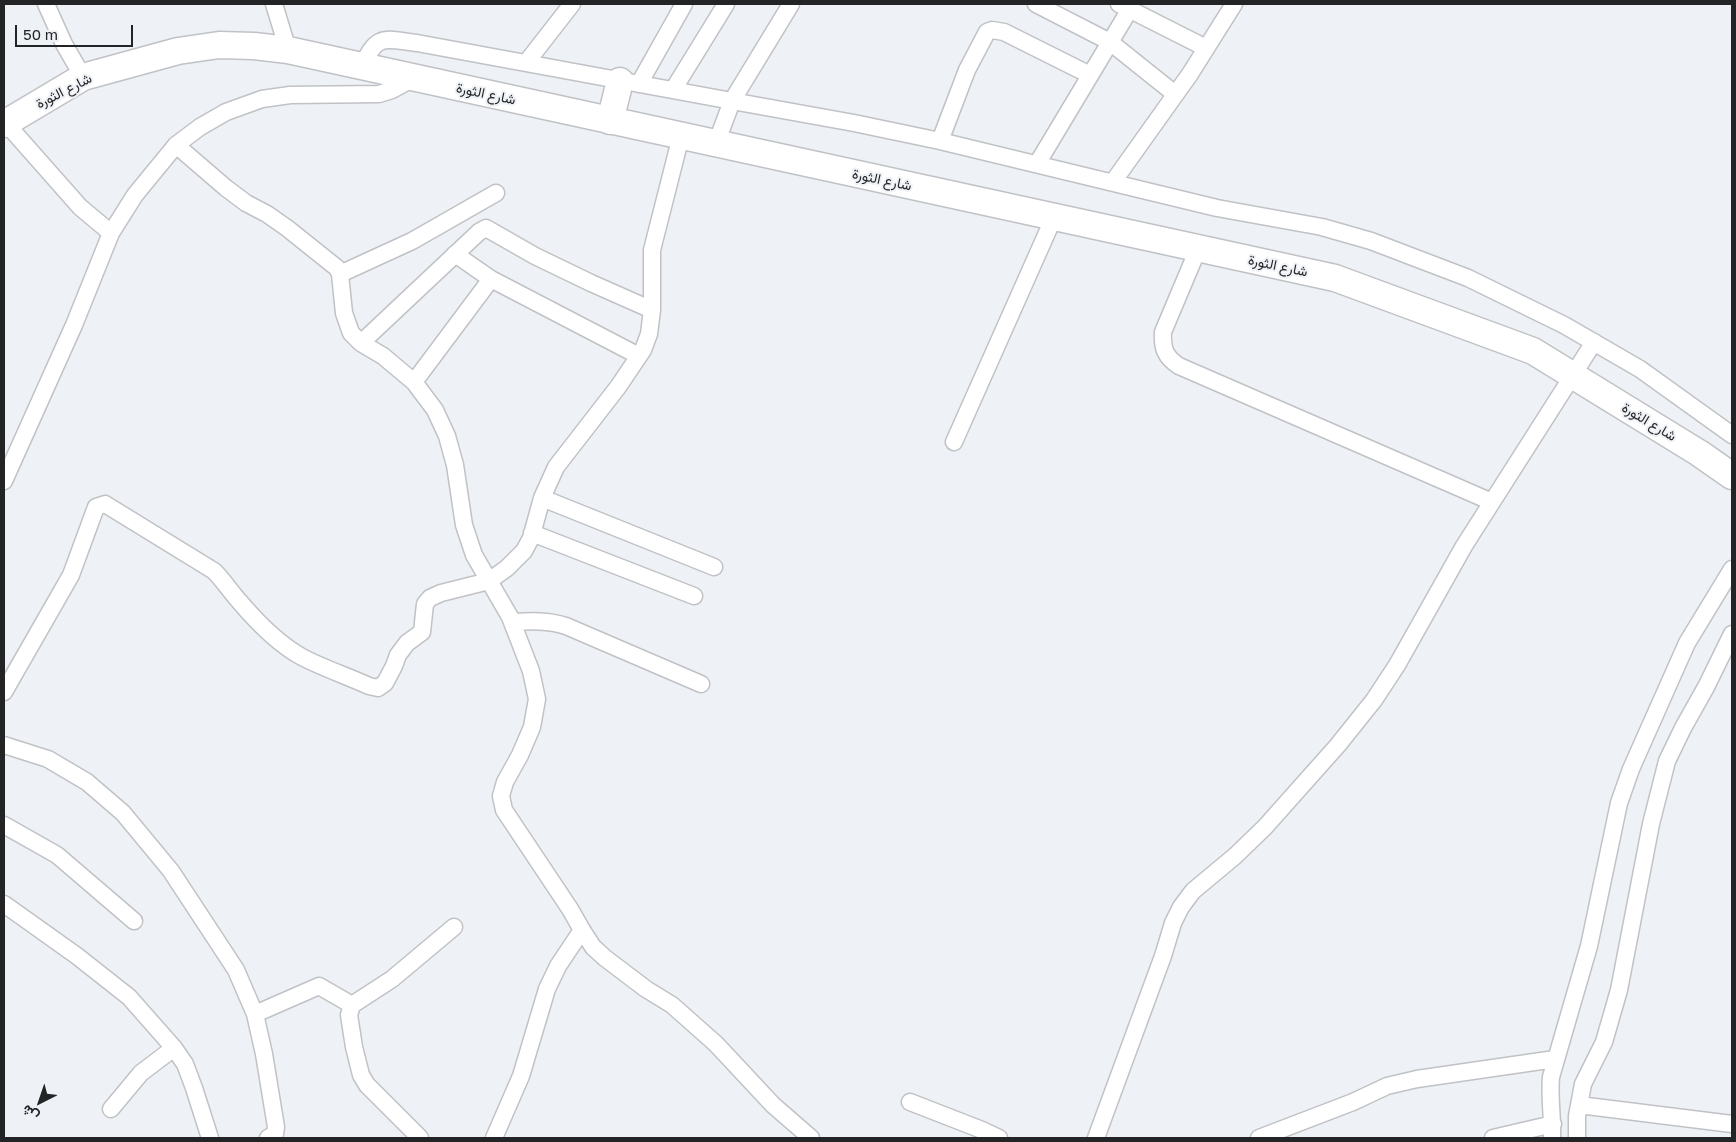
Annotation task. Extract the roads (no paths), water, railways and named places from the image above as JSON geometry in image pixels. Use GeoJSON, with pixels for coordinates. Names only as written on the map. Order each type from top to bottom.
{"type":"FeatureCollection","features":[{"type":"Feature","properties":{"kind":"main road","name":"شارع الثورة"},"geometry":{"type":"LineString","coordinates":[[4,122],[83,78],[178,51],[219,45],[254,46],[288,50],[1335,278],[1533,351],[1699,453],[1732,476]]}},
{"type":"Feature","properties":{"kind":"main road"},"geometry":{"type":"LineString","coordinates":[[610,121],[630,82]]}},
{"type":"Feature","properties":{"kind":"street"},"geometry":{"type":"LineString","coordinates":[[46,4],[64,44],[83,78]]}},
{"type":"Feature","properties":{"kind":"street"},"geometry":{"type":"LineString","coordinates":[[274,4],[288,50]]}},
{"type":"Feature","properties":{"kind":"street"},"geometry":{"type":"LineString","coordinates":[[630,82],[684,4]]}},
{"type":"Feature","properties":{"kind":"street"},"geometry":{"type":"LineString","coordinates":[[674,90],[726,4]]}},
{"type":"Feature","properties":{"kind":"street"},"geometry":{"type":"LineString","coordinates":[[716,144],[732,101],[791,4]]}},
{"type":"Feature","properties":{"kind":"street"},"geometry":{"type":"LineString","coordinates":[[1036,4],[1110,42],[1175,94]]}},
{"type":"Feature","properties":{"kind":"street"},"geometry":{"type":"LineString","coordinates":[[1113,182],[1175,94],[1234,4]]}},
{"type":"Feature","properties":{"kind":"street"},"geometry":{"type":"LineString","coordinates":[[1037,164],[1110,42],[1124,6],[1206,48]]}},
{"type":"Feature","properties":{"kind":"street"},"geometry":{"type":"LineString","coordinates":[[526,63],[564,7]]}},
{"type":"Feature","properties":{"kind":"street"},"geometry":{"type":"LineString","coordinates":[[940,142],[966,70],[987,32],[992,30],[1004,32],[1090,75]]}},
{"type":"Feature","properties":{"kind":"street"},"geometry":{"type":"LineString","coordinates":[[362,66],[374,45],[379,41],[385,39],[417,43],[854,123],[1037,164],[1217,208],[1322,227],[1371,240],[1468,278],[1564,325],[1640,369],[1732,435]]}},
{"type":"Feature","properties":{"kind":"street"},"geometry":{"type":"LineString","coordinates":[[4,481],[9,456],[74,325],[111,233],[135,195],[176,145],[200,127],[226,112],[262,99],[290,94],[380,94],[414,78]]}},
{"type":"Feature","properties":{"kind":"street"},"geometry":{"type":"LineString","coordinates":[[4,122],[80,207],[111,233]]}},
{"type":"Feature","properties":{"kind":"street"},"geometry":{"type":"LineString","coordinates":[[4,692],[71,575],[96,507],[101,504],[105,504],[132,520],[214,571],[276,638],[301,656],[369,686],[378,688],[385,683],[398,655],[407,643],[422,632],[423,610],[430,598],[441,593],[489,582],[524,551],[532,533],[542,498],[556,467],[618,387],[639,356],[649,334],[652,310],[652,250],[681,136]]}},
{"type":"Feature","properties":{"kind":"street"},"geometry":{"type":"LineString","coordinates":[[176,145],[226,188],[287,228],[337,268],[340,274],[344,313],[351,333],[361,344],[383,356],[414,382],[435,410],[448,436],[455,465],[464,526],[474,556],[512,622],[531,670],[537,699],[532,727],[520,755],[505,782],[501,796],[504,810],[594,947],[605,958],[646,989],[672,1005],[716,1044],[773,1105],[810,1138]]}},
{"type":"Feature","properties":{"kind":"street"},"geometry":{"type":"LineString","coordinates":[[340,274],[412,241],[496,192]]}},
{"type":"Feature","properties":{"kind":"street"},"geometry":{"type":"LineString","coordinates":[[954,442],[1054,217]]}},
{"type":"Feature","properties":{"kind":"street"},"geometry":{"type":"LineString","coordinates":[[361,344],[479,232],[486,228],[535,256],[652,310]]}},
{"type":"Feature","properties":{"kind":"street"},"geometry":{"type":"LineString","coordinates":[[1198,249],[1163,332],[1162,345],[1170,361],[1492,502]]}},
{"type":"Feature","properties":{"kind":"street"},"geometry":{"type":"LineString","coordinates":[[456,254],[491,279],[639,356]]}},
{"type":"Feature","properties":{"kind":"street"},"geometry":{"type":"LineString","coordinates":[[414,382],[491,279]]}},
{"type":"Feature","properties":{"kind":"street"},"geometry":{"type":"LineString","coordinates":[[1096,1138],[1163,956],[1173,923],[1182,907],[1193,891],[1235,856],[1265,826],[1338,745],[1374,700],[1398,665],[1464,546],[1594,342]]}},
{"type":"Feature","properties":{"kind":"street"},"geometry":{"type":"LineString","coordinates":[[542,498],[714,567]]}},
{"type":"Feature","properties":{"kind":"street"},"geometry":{"type":"LineString","coordinates":[[532,533],[694,596]]}},
{"type":"Feature","properties":{"kind":"street"},"geometry":{"type":"LineString","coordinates":[[1493,1138],[1552,1131],[1549,1100],[1550,1077],[1589,946],[1619,803],[1631,769],[1687,643],[1732,569]]}},
{"type":"Feature","properties":{"kind":"street"},"geometry":{"type":"LineString","coordinates":[[512,622],[554,622],[701,684]]}},
{"type":"Feature","properties":{"kind":"street"},"geometry":{"type":"LineString","coordinates":[[1576,1138],[1577,1116],[1583,1084],[1604,1042],[1619,990],[1651,824],[1667,761],[1682,728],[1706,687],[1732,634]]}},
{"type":"Feature","properties":{"kind":"street"},"geometry":{"type":"LineString","coordinates":[[4,745],[48,758],[87,782],[123,813],[171,871],[215,936],[236,970],[255,1014],[264,1054],[276,1127],[275,1134],[268,1138]]}},
{"type":"Feature","properties":{"kind":"street"},"geometry":{"type":"LineString","coordinates":[[4,825],[57,855],[134,921]]}},
{"type":"Feature","properties":{"kind":"street"},"geometry":{"type":"LineString","coordinates":[[4,904],[77,956],[129,998],[174,1048],[184,1064],[194,1088],[210,1138]]}},
{"type":"Feature","properties":{"kind":"street"},"geometry":{"type":"LineString","coordinates":[[420,1138],[370,1088],[361,1075],[349,1015],[352,1006],[408,967],[454,927]]}},
{"type":"Feature","properties":{"kind":"street"},"geometry":{"type":"LineString","coordinates":[[494,1138],[521,1076],[547,989],[558,966],[582,930]]}},
{"type":"Feature","properties":{"kind":"street"},"geometry":{"type":"LineString","coordinates":[[255,1014],[319,986],[352,1006]]}},
{"type":"Feature","properties":{"kind":"street"},"geometry":{"type":"LineString","coordinates":[[111,1109],[141,1073],[174,1048]]}},
{"type":"Feature","properties":{"kind":"street"},"geometry":{"type":"LineString","coordinates":[[1259,1138],[1353,1102],[1388,1086],[1417,1079],[1555,1059]]}},
{"type":"Feature","properties":{"kind":"street"},"geometry":{"type":"LineString","coordinates":[[910,1102],[999,1138]]}},
{"type":"Feature","properties":{"kind":"street"},"geometry":{"type":"LineString","coordinates":[[1579,1105],[1732,1124]]}}]}
